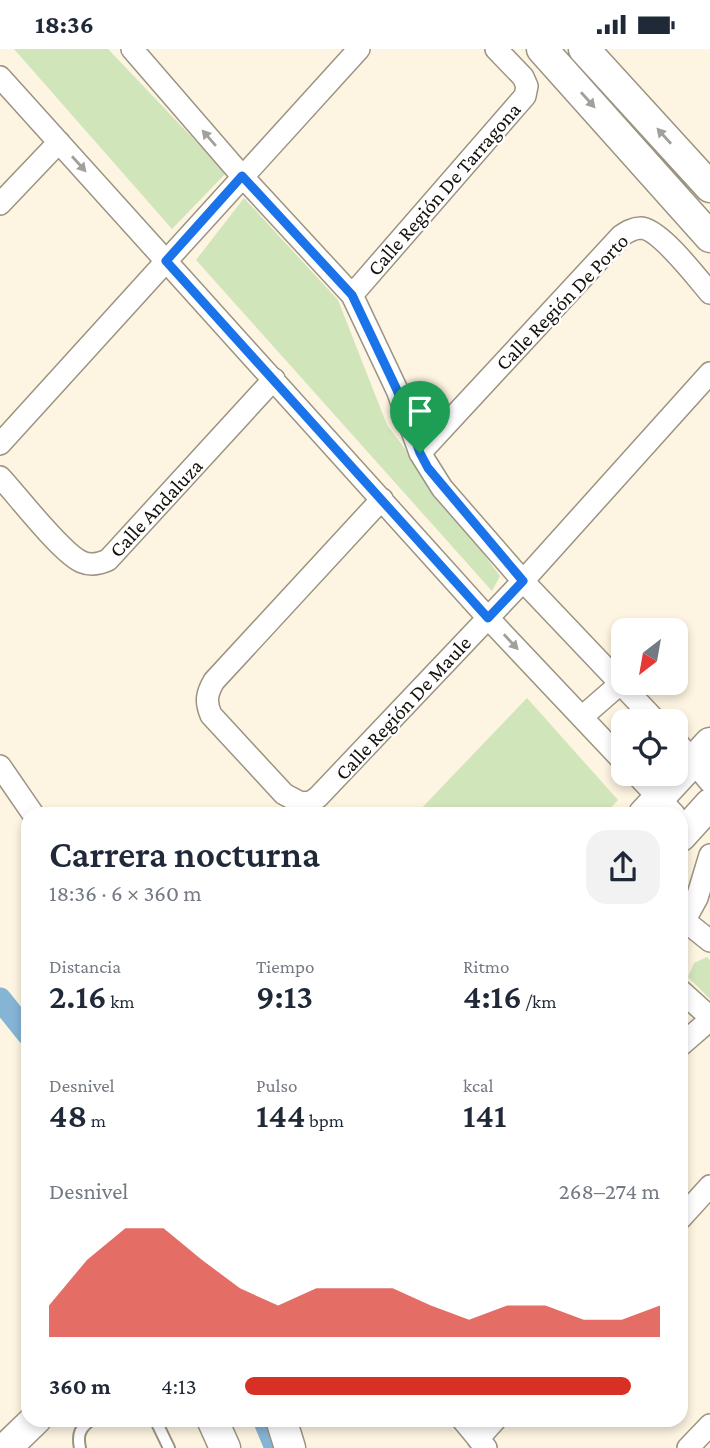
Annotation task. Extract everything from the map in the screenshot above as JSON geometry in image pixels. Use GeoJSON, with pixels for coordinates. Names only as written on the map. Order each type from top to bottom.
{"type":"FeatureCollection","features":[{"type":"Feature","properties":{"kind":"street"},"geometry":{"type":"LineString","coordinates":[[0,444],[359,49]]}},
{"type":"Feature","properties":{"kind":"street","name":"Calle Región De Tarragona"},"geometry":{"type":"LineString","coordinates":[[352,295],[525,96],[527,86],[523,77],[496,49]]}},
{"type":"Feature","properties":{"kind":"street"},"geometry":{"type":"LineString","coordinates":[[584,49],[710,187]]}},
{"type":"Feature","properties":{"kind":"street"},"geometry":{"type":"LineString","coordinates":[[138,51],[242,176],[352,295],[397,390],[420,453],[442,488],[523,581],[611,673]]}},
{"type":"Feature","properties":{"kind":"street"},"geometry":{"type":"LineString","coordinates":[[550,52],[710,237]]}},
{"type":"Feature","properties":{"kind":"street"},"geometry":{"type":"LineString","coordinates":[[0,77],[488,618],[611,748]]}},
{"type":"Feature","properties":{"kind":"street"},"geometry":{"type":"LineString","coordinates":[[0,204],[59,142]]}},
{"type":"Feature","properties":{"kind":"street","name":"Calle Región De Porto"},"geometry":{"type":"LineString","coordinates":[[420,453],[621,236],[631,230],[640,228],[657,235],[710,293]]}},
{"type":"Feature","properties":{"kind":"street"},"geometry":{"type":"LineString","coordinates":[[523,581],[710,373]]}},
{"type":"Feature","properties":{"kind":"street","name":"Calle Andaluza"},"geometry":{"type":"LineString","coordinates":[[0,477],[70,555],[90,564],[100,564],[108,560],[274,379]]}},
{"type":"Feature","properties":{"kind":"street","name":"Calle Región De Maule"},"geometry":{"type":"LineString","coordinates":[[382,499],[214,681],[207,698],[206,705],[211,715],[284,794],[301,803],[311,802],[318,797],[523,581]]}},
{"type":"Feature","properties":{"kind":"street"},"geometry":{"type":"LineString","coordinates":[[582,717],[611,692]]}},
{"type":"Feature","properties":{"kind":"street"},"geometry":{"type":"LineString","coordinates":[[632,695],[645,709]]}},
{"type":"Feature","properties":{"kind":"street"},"geometry":{"type":"LineString","coordinates":[[676,807],[697,757]]}},
{"type":"Feature","properties":{"kind":"street"},"geometry":{"type":"LineString","coordinates":[[0,766],[28,807]]}},
{"type":"Feature","properties":{"kind":"street"},"geometry":{"type":"LineString","coordinates":[[645,786],[662,807]]}},
{"type":"Feature","properties":{"kind":"street"},"geometry":{"type":"LineString","coordinates":[[688,812],[710,804]]}},
{"type":"Feature","properties":{"kind":"street"},"geometry":{"type":"LineString","coordinates":[[688,915],[697,898],[710,855]]}},
{"type":"Feature","properties":{"kind":"street"},"geometry":{"type":"LineString","coordinates":[[688,927],[710,941]]}},
{"type":"Feature","properties":{"kind":"street"},"geometry":{"type":"LineString","coordinates":[[688,998],[710,1019],[688,1039]]}},
{"type":"Feature","properties":{"kind":"street"},"geometry":{"type":"LineString","coordinates":[[688,1210],[710,1186]]}},
{"type":"Feature","properties":{"kind":"street"},"geometry":{"type":"LineString","coordinates":[[688,1448],[710,1425]]}},
{"type":"Feature","properties":{"kind":"street"},"geometry":{"type":"LineString","coordinates":[[6,1448],[28,1427]]}},
{"type":"Feature","properties":{"kind":"street"},"geometry":{"type":"LineString","coordinates":[[216,1427],[225,1448]]}},
{"type":"Feature","properties":{"kind":"street"},"geometry":{"type":"LineString","coordinates":[[283,1427],[290,1448]]}},
{"type":"Feature","properties":{"kind":"street"},"geometry":{"type":"LineString","coordinates":[[469,1427],[482,1443],[491,1427]]}},
{"type":"Feature","properties":{"kind":"lane"},"geometry":{"type":"LineString","coordinates":[[80,1448],[79,1433],[82,1427]]}},
{"type":"Feature","properties":{"kind":"lane"},"geometry":{"type":"LineString","coordinates":[[159,1427],[169,1448]]}},
{"type":"Feature","properties":{"kind":"green space"},"geometry":{"type":"Polygon","coordinates":[[[14,49],[108,49],[226,173],[172,229],[14,49]]]}},
{"type":"Feature","properties":{"kind":"green space"},"geometry":{"type":"Polygon","coordinates":[[[244,198],[338,300],[387,425],[500,576],[492,591],[196,260],[244,198]]]}},
{"type":"Feature","properties":{"kind":"green space"},"geometry":{"type":"Polygon","coordinates":[[[527,698],[618,800],[612,807],[423,807],[527,698]]]}},
{"type":"Feature","properties":{"kind":"green space"},"geometry":{"type":"Polygon","coordinates":[[[707,957],[710,960],[710,999],[688,977],[694,963],[707,957]]]}},
{"type":"Feature","properties":{"kind":"waterway"},"geometry":{"type":"LineString","coordinates":[[0,999],[21,1025]]}},
{"type":"Feature","properties":{"kind":"waterway"},"geometry":{"type":"LineString","coordinates":[[267,1427],[276,1448]]}},
{"type":"Feature","properties":{"kind":"route"},"geometry":{"type":"LineString","coordinates":[[242,176],[352,295],[397,390],[420,453],[442,488],[523,581],[488,618],[166,261],[242,176]]}}]}
